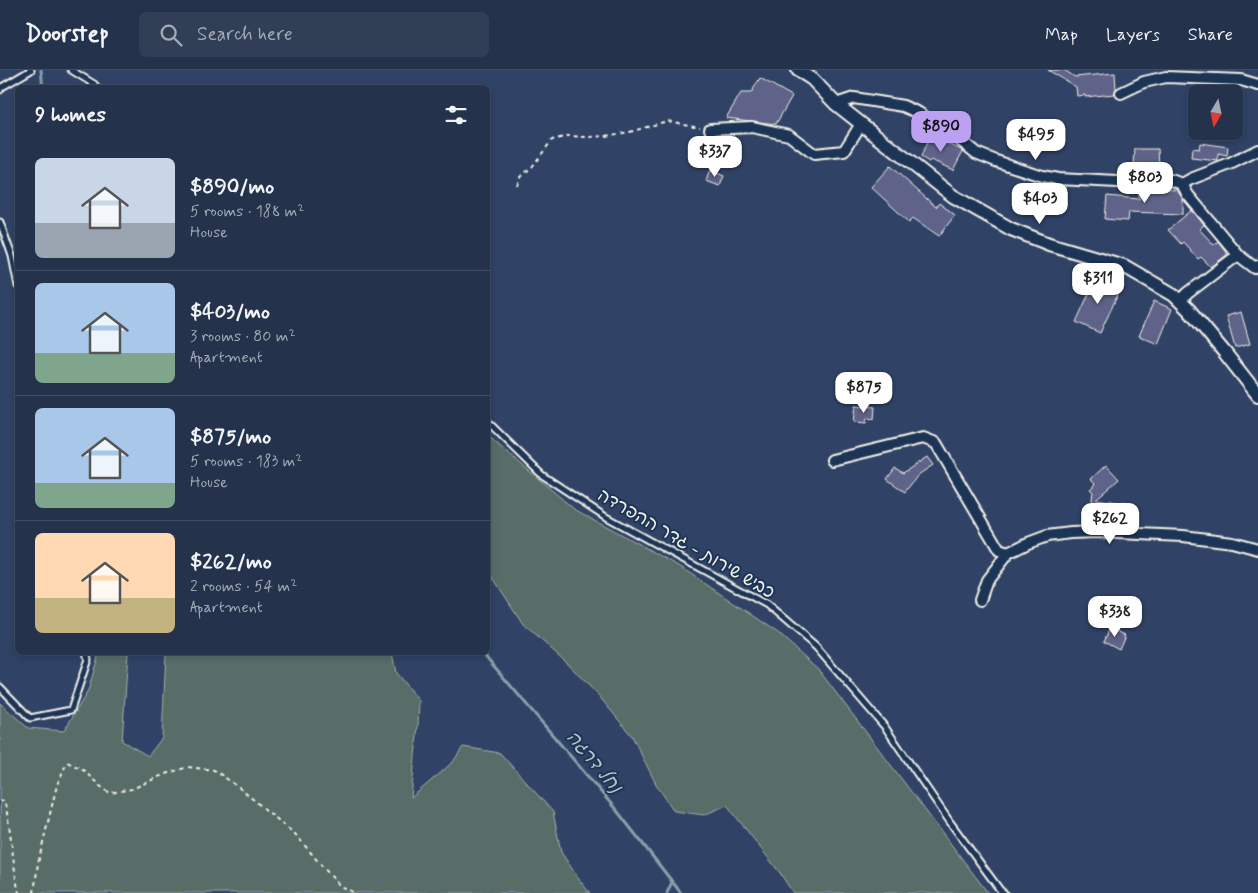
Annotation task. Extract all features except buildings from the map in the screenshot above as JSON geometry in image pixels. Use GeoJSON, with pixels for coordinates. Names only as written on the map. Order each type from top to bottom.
{"type":"FeatureCollection","features":[{"type":"Feature","properties":{"kind":"street"},"geometry":{"type":"LineString","coordinates":[[798,70],[812,79],[836,104],[953,196],[1011,229],[1049,244],[1124,266],[1174,295],[1189,310],[1258,395]]}},
{"type":"Feature","properties":{"kind":"street"},"geometry":{"type":"LineString","coordinates":[[1121,93],[1144,82],[1166,77],[1242,80],[1258,85]]}},
{"type":"Feature","properties":{"kind":"street"},"geometry":{"type":"LineString","coordinates":[[836,104],[854,98],[903,106],[919,113],[976,153],[1042,176],[1058,179],[1118,182],[1171,180],[1182,184],[1188,195],[1238,255],[1255,268],[1258,266]]}},
{"type":"Feature","properties":{"kind":"street"},"geometry":{"type":"LineString","coordinates":[[710,129],[752,127],[789,135],[814,154],[844,151],[861,124]]}},
{"type":"Feature","properties":{"kind":"street"},"geometry":{"type":"LineString","coordinates":[[1182,184],[1258,150]]}},
{"type":"Feature","properties":{"kind":"street"},"geometry":{"type":"LineString","coordinates":[[1180,301],[1188,292],[1238,255]]}},
{"type":"Feature","properties":{"kind":"street"},"geometry":{"type":"LineString","coordinates":[[832,460],[924,438],[936,443],[999,550],[1008,553]]}},
{"type":"Feature","properties":{"kind":"street"},"geometry":{"type":"LineString","coordinates":[[980,600],[987,580],[1008,553],[1048,536],[1096,532],[1183,536],[1232,542],[1258,549]]}},
{"type":"Feature","properties":{"kind":"lane"},"geometry":{"type":"LineString","coordinates":[[0,90],[31,70]]}},
{"type":"Feature","properties":{"kind":"lane"},"geometry":{"type":"LineString","coordinates":[[71,70],[95,85]]}},
{"type":"Feature","properties":{"kind":"lane"},"geometry":{"type":"LineString","coordinates":[[0,222],[12,256],[15,271]]}},
{"type":"Feature","properties":{"kind":"lane","name":"כביש שירות - גדר ההפרדה"},"geometry":{"type":"LineString","coordinates":[[490,424],[542,476],[606,517],[767,605],[816,647],[885,727],[950,822],[1004,893]]}},
{"type":"Feature","properties":{"kind":"lane"},"geometry":{"type":"LineString","coordinates":[[0,687],[30,718],[71,710],[88,659],[87,655]]}},
{"type":"Feature","properties":{"kind":"path"},"geometry":{"type":"LineString","coordinates":[[517,185],[520,177],[532,167],[552,140],[568,136],[605,136],[630,132],[667,121],[710,129]]}},
{"type":"Feature","properties":{"kind":"path"},"geometry":{"type":"LineString","coordinates":[[34,893],[38,863],[57,785],[67,762],[82,769],[110,793],[132,789],[166,774],[188,767],[214,770],[237,786],[296,835],[340,886],[355,893]]}},
{"type":"Feature","properties":{"kind":"path"},"geometry":{"type":"LineString","coordinates":[[0,802],[4,800],[9,820],[16,878],[20,893]]}},
{"type":"Feature","properties":{"kind":"green space"},"geometry":{"type":"Polygon","coordinates":[[[490,437],[574,509],[679,566],[778,633],[818,669],[988,893],[793,893],[780,873],[727,805],[704,815],[674,811],[656,784],[632,736],[598,695],[566,662],[523,624],[490,573],[490,437]]]}},
{"type":"Feature","properties":{"kind":"green space"},"geometry":{"type":"Polygon","coordinates":[[[98,655],[128,655],[122,741],[148,756],[162,738],[166,655],[392,655],[396,673],[419,701],[411,798],[453,762],[463,747],[500,753],[553,812],[561,852],[590,893],[0,893],[0,703],[28,728],[64,731],[88,691],[98,655]]]}},
{"type":"Feature","properties":{"kind":"waterway","name":"נחל דרגה"},"geometry":{"type":"LineString","coordinates":[[41,70],[43,85]]}},
{"type":"Feature","properties":{"kind":"waterway","name":"נחל דרגה"},"geometry":{"type":"LineString","coordinates":[[485,655],[618,812],[681,893]]}},
{"type":"Feature","properties":{"kind":"waterway"},"geometry":{"type":"LineString","coordinates":[[667,893],[672,882]]}}]}
